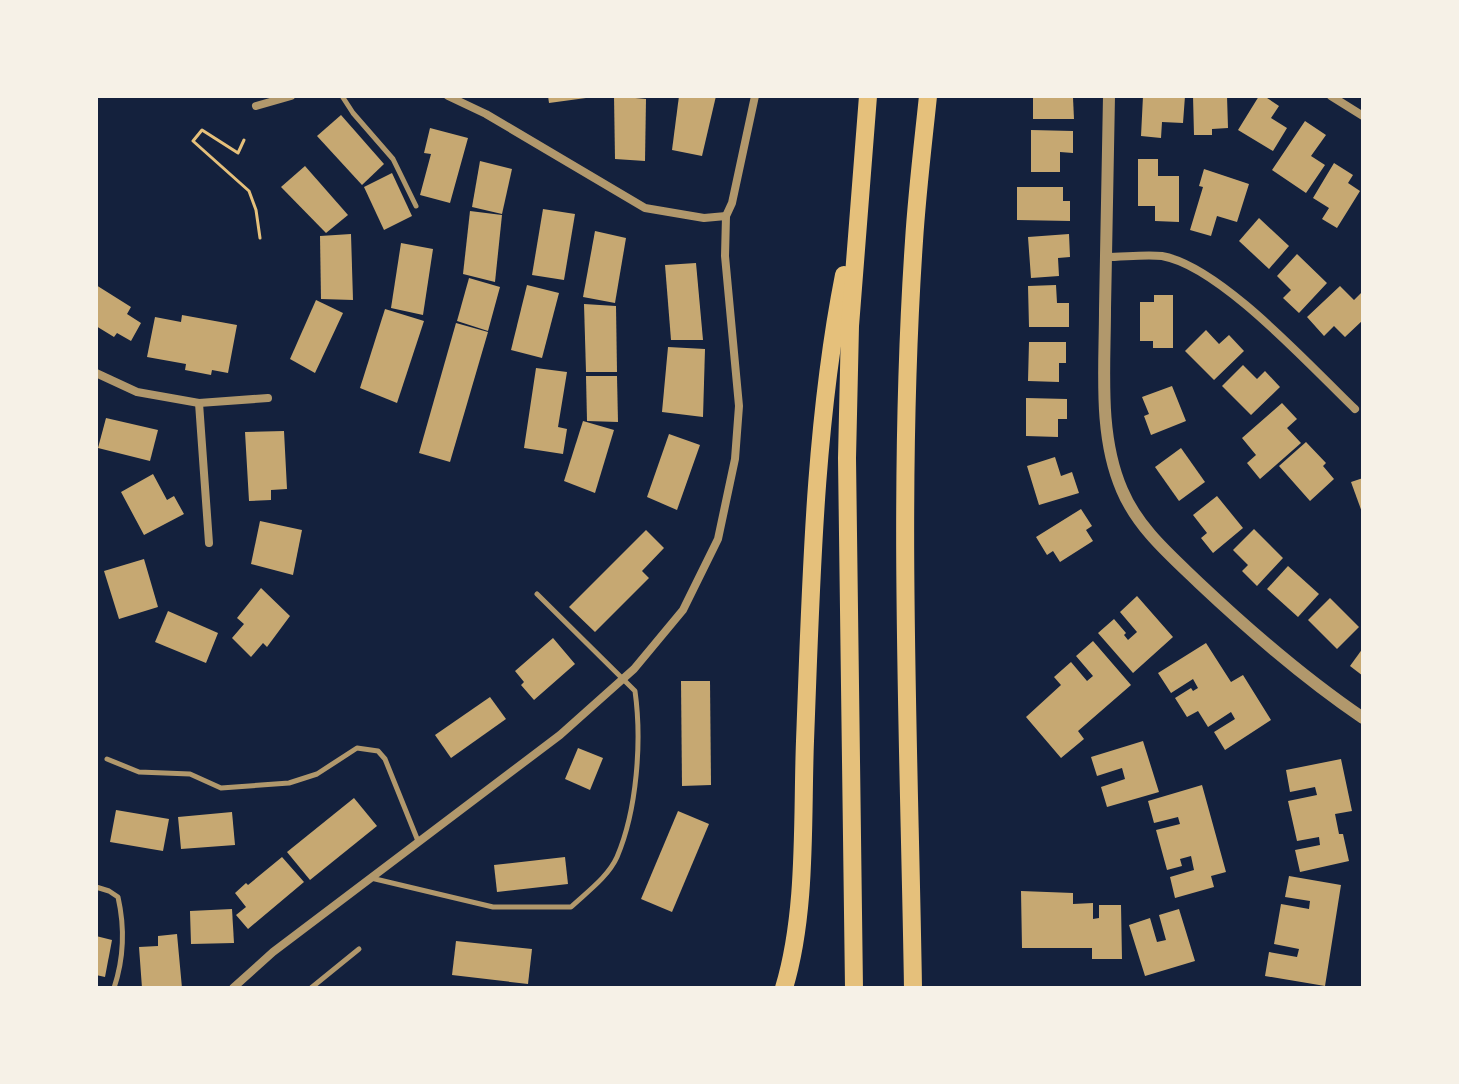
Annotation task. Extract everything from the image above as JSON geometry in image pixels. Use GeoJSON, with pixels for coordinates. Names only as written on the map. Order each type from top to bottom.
{"type":"FeatureCollection","features":[{"type":"Feature","properties":{"kind":"highway"},"geometry":{"type":"LineString","coordinates":[[854,988],[847,458],[850,326],[868,96]]}},
{"type":"Feature","properties":{"kind":"highway"},"geometry":{"type":"LineString","coordinates":[[913,988],[907,408],[914,241],[928,96]]}},
{"type":"Feature","properties":{"kind":"highway"},"geometry":{"type":"LineString","coordinates":[[784,988],[794,937],[800,877],[815,528],[823,429],[834,327],[858,202]]}},
{"type":"Feature","properties":{"kind":"street"},"geometry":{"type":"LineString","coordinates":[[256,106],[291,96]]}},
{"type":"Feature","properties":{"kind":"street"},"geometry":{"type":"LineString","coordinates":[[448,96],[486,114],[645,208],[704,218],[726,216]]}},
{"type":"Feature","properties":{"kind":"street"},"geometry":{"type":"LineString","coordinates":[[233,988],[273,952],[501,781],[622,680],[683,610],[702,575],[721,526],[735,459],[739,406],[725,256],[726,216],[732,203],[755,96]]}},
{"type":"Feature","properties":{"kind":"street"},"geometry":{"type":"LineString","coordinates":[[1109,96],[1106,424],[1112,463],[1122,491],[1138,520],[1162,548],[1250,632],[1363,718]]}},
{"type":"Feature","properties":{"kind":"street"},"geometry":{"type":"LineString","coordinates":[[1331,96],[1363,116]]}},
{"type":"Feature","properties":{"kind":"street"},"geometry":{"type":"LineString","coordinates":[[1106,257],[1163,256],[1197,270],[1236,296],[1355,409]]}},
{"type":"Feature","properties":{"kind":"street"},"geometry":{"type":"LineString","coordinates":[[96,373],[137,392],[199,403],[268,398]]}},
{"type":"Feature","properties":{"kind":"street"},"geometry":{"type":"LineString","coordinates":[[199,403],[209,543]]}},
{"type":"Feature","properties":{"kind":"lane"},"geometry":{"type":"LineString","coordinates":[[342,96],[393,159],[416,206]]}},
{"type":"Feature","properties":{"kind":"lane"},"geometry":{"type":"LineString","coordinates":[[370,878],[493,907],[571,907],[597,884],[616,859],[637,783],[638,713],[635,691],[537,594]]}},
{"type":"Feature","properties":{"kind":"lane"},"geometry":{"type":"LineString","coordinates":[[107,759],[139,772],[190,774],[221,788],[289,783],[317,774],[357,748],[378,751],[385,759],[418,841]]}},
{"type":"Feature","properties":{"kind":"lane"},"geometry":{"type":"LineString","coordinates":[[96,887],[118,897],[124,925],[119,975],[114,988]]}},
{"type":"Feature","properties":{"kind":"lane"},"geometry":{"type":"LineString","coordinates":[[311,988],[359,949]]}},
{"type":"Feature","properties":{"kind":"path"},"geometry":{"type":"LineString","coordinates":[[244,140],[238,153],[202,130],[193,141],[249,191],[256,210],[260,238]]}},
{"type":"Feature","properties":{"kind":"building"},"geometry":{"type":"Polygon","coordinates":[[[548,96],[586,96],[586,98],[549,103],[548,96]]]}},
{"type":"Feature","properties":{"kind":"building"},"geometry":{"type":"Polygon","coordinates":[[[614,96],[646,99],[645,161],[615,159],[614,96]]]}},
{"type":"Feature","properties":{"kind":"building"},"geometry":{"type":"Polygon","coordinates":[[[679,96],[716,96],[702,156],[672,150],[679,96]]]}},
{"type":"Feature","properties":{"kind":"building"},"geometry":{"type":"Polygon","coordinates":[[[1033,96],[1073,98],[1074,119],[1033,119],[1033,96]]]}},
{"type":"Feature","properties":{"kind":"building"},"geometry":{"type":"Polygon","coordinates":[[[1143,96],[1185,96],[1183,123],[1162,122],[1161,138],[1141,136],[1143,96]]]}},
{"type":"Feature","properties":{"kind":"building"},"geometry":{"type":"Polygon","coordinates":[[[1193,96],[1227,96],[1228,128],[1212,129],[1212,135],[1194,135],[1193,96]]]}},
{"type":"Feature","properties":{"kind":"building"},"geometry":{"type":"Polygon","coordinates":[[[1259,96],[1279,106],[1271,118],[1287,128],[1273,151],[1238,130],[1259,96]]]}},
{"type":"Feature","properties":{"kind":"building"},"geometry":{"type":"Polygon","coordinates":[[[341,115],[384,164],[362,185],[317,136],[341,115]]]}},
{"type":"Feature","properties":{"kind":"building"},"geometry":{"type":"Polygon","coordinates":[[[1305,121],[1326,135],[1311,156],[1325,165],[1306,193],[1272,170],[1305,121]]]}},
{"type":"Feature","properties":{"kind":"building"},"geometry":{"type":"Polygon","coordinates":[[[430,128],[468,138],[450,203],[420,195],[431,154],[424,153],[430,128]]]}},
{"type":"Feature","properties":{"kind":"building"},"geometry":{"type":"Polygon","coordinates":[[[1031,130],[1073,131],[1073,153],[1060,152],[1060,172],[1031,172],[1031,130]]]}},
{"type":"Feature","properties":{"kind":"building"},"geometry":{"type":"Polygon","coordinates":[[[1138,159],[1158,159],[1158,176],[1179,176],[1179,222],[1155,221],[1155,206],[1138,206],[1138,159]]]}},
{"type":"Feature","properties":{"kind":"building"},"geometry":{"type":"Polygon","coordinates":[[[480,161],[512,169],[502,214],[472,207],[480,161]]]}},
{"type":"Feature","properties":{"kind":"building"},"geometry":{"type":"Polygon","coordinates":[[[1334,163],[1353,175],[1348,183],[1360,191],[1337,228],[1322,219],[1329,208],[1313,198],[1334,163]]]}},
{"type":"Feature","properties":{"kind":"building"},"geometry":{"type":"Polygon","coordinates":[[[305,166],[348,215],[326,233],[281,187],[305,166]]]}},
{"type":"Feature","properties":{"kind":"building"},"geometry":{"type":"Polygon","coordinates":[[[1204,169],[1249,184],[1237,222],[1217,216],[1211,236],[1190,230],[1203,187],[1199,186],[1204,169]]]}},
{"type":"Feature","properties":{"kind":"building"},"geometry":{"type":"Polygon","coordinates":[[[392,173],[412,216],[384,230],[364,187],[392,173]]]}},
{"type":"Feature","properties":{"kind":"building"},"geometry":{"type":"Polygon","coordinates":[[[1017,187],[1063,187],[1063,201],[1070,201],[1070,221],[1017,220],[1017,187]]]}},
{"type":"Feature","properties":{"kind":"building"},"geometry":{"type":"Polygon","coordinates":[[[543,209],[575,214],[564,280],[532,275],[543,209]]]}},
{"type":"Feature","properties":{"kind":"building"},"geometry":{"type":"Polygon","coordinates":[[[470,211],[502,215],[495,282],[463,274],[470,211]]]}},
{"type":"Feature","properties":{"kind":"building"},"geometry":{"type":"Polygon","coordinates":[[[1259,218],[1289,246],[1269,269],[1239,241],[1259,218]]]}},
{"type":"Feature","properties":{"kind":"building"},"geometry":{"type":"Polygon","coordinates":[[[595,231],[626,238],[615,303],[583,297],[595,231]]]}},
{"type":"Feature","properties":{"kind":"building"},"geometry":{"type":"Polygon","coordinates":[[[351,234],[353,300],[321,299],[320,236],[351,234]]]}},
{"type":"Feature","properties":{"kind":"building"},"geometry":{"type":"Polygon","coordinates":[[[1069,234],[1070,257],[1058,258],[1059,276],[1031,278],[1028,237],[1069,234]]]}},
{"type":"Feature","properties":{"kind":"building"},"geometry":{"type":"Polygon","coordinates":[[[401,243],[433,249],[423,315],[391,308],[401,243]]]}},
{"type":"Feature","properties":{"kind":"building"},"geometry":{"type":"Polygon","coordinates":[[[1297,254],[1327,283],[1299,313],[1283,298],[1291,290],[1277,276],[1297,254]]]}},
{"type":"Feature","properties":{"kind":"building"},"geometry":{"type":"Polygon","coordinates":[[[696,263],[703,340],[671,340],[665,265],[696,263]]]}},
{"type":"Feature","properties":{"kind":"building"},"geometry":{"type":"Polygon","coordinates":[[[469,278],[500,287],[488,331],[457,321],[469,278]]]}},
{"type":"Feature","properties":{"kind":"building"},"geometry":{"type":"Polygon","coordinates":[[[96,285],[131,307],[127,314],[141,323],[131,341],[117,333],[114,337],[96,326],[96,285]]]}},
{"type":"Feature","properties":{"kind":"building"},"geometry":{"type":"Polygon","coordinates":[[[527,285],[559,293],[542,358],[511,350],[527,285]]]}},
{"type":"Feature","properties":{"kind":"building"},"geometry":{"type":"Polygon","coordinates":[[[1056,285],[1057,303],[1069,303],[1069,327],[1029,327],[1028,286],[1056,285]]]}},
{"type":"Feature","properties":{"kind":"building"},"geometry":{"type":"Polygon","coordinates":[[[1340,286],[1354,300],[1363,291],[1363,320],[1345,337],[1334,326],[1324,336],[1307,317],[1340,286]]]}},
{"type":"Feature","properties":{"kind":"building"},"geometry":{"type":"Polygon","coordinates":[[[1154,295],[1173,295],[1173,348],[1153,348],[1153,341],[1140,341],[1140,302],[1154,302],[1154,295]]]}},
{"type":"Feature","properties":{"kind":"building"},"geometry":{"type":"Polygon","coordinates":[[[316,300],[343,313],[315,373],[290,359],[316,300]]]}},
{"type":"Feature","properties":{"kind":"building"},"geometry":{"type":"Polygon","coordinates":[[[584,304],[616,306],[617,372],[586,372],[584,304]]]}},
{"type":"Feature","properties":{"kind":"building"},"geometry":{"type":"Polygon","coordinates":[[[385,309],[424,321],[397,403],[360,388],[385,309]]]}},
{"type":"Feature","properties":{"kind":"building"},"geometry":{"type":"Polygon","coordinates":[[[182,315],[237,325],[228,373],[212,370],[211,375],[185,370],[186,364],[147,357],[155,317],[181,322],[182,315]]]}},
{"type":"Feature","properties":{"kind":"building"},"geometry":{"type":"Polygon","coordinates":[[[456,323],[488,332],[450,462],[419,453],[456,323]]]}},
{"type":"Feature","properties":{"kind":"building"},"geometry":{"type":"Polygon","coordinates":[[[1206,330],[1219,344],[1229,335],[1244,351],[1214,380],[1185,351],[1206,330]]]}},
{"type":"Feature","properties":{"kind":"building"},"geometry":{"type":"Polygon","coordinates":[[[1029,342],[1066,342],[1066,363],[1059,363],[1059,382],[1028,381],[1029,342]]]}},
{"type":"Feature","properties":{"kind":"building"},"geometry":{"type":"Polygon","coordinates":[[[668,347],[705,349],[703,417],[662,412],[668,347]]]}},
{"type":"Feature","properties":{"kind":"building"},"geometry":{"type":"Polygon","coordinates":[[[1243,365],[1257,379],[1265,371],[1280,387],[1251,415],[1222,386],[1243,365]]]}},
{"type":"Feature","properties":{"kind":"building"},"geometry":{"type":"Polygon","coordinates":[[[536,368],[567,372],[558,427],[567,429],[563,454],[524,448],[536,368]]]}},
{"type":"Feature","properties":{"kind":"building"},"geometry":{"type":"Polygon","coordinates":[[[586,376],[617,376],[618,422],[587,421],[586,376]]]}},
{"type":"Feature","properties":{"kind":"building"},"geometry":{"type":"Polygon","coordinates":[[[1172,386],[1186,421],[1151,435],[1144,416],[1149,414],[1142,397],[1172,386]]]}},
{"type":"Feature","properties":{"kind":"building"},"geometry":{"type":"Polygon","coordinates":[[[1026,398],[1067,399],[1067,419],[1058,419],[1058,437],[1026,436],[1026,398]]]}},
{"type":"Feature","properties":{"kind":"building"},"geometry":{"type":"Polygon","coordinates":[[[1282,403],[1297,419],[1287,428],[1301,443],[1260,479],[1247,463],[1256,455],[1242,438],[1282,403]]]}},
{"type":"Feature","properties":{"kind":"building"},"geometry":{"type":"Polygon","coordinates":[[[106,418],[158,430],[150,461],[98,448],[106,418]]]}},
{"type":"Feature","properties":{"kind":"building"},"geometry":{"type":"Polygon","coordinates":[[[583,421],[614,430],[595,493],[564,481],[583,421]]]}},
{"type":"Feature","properties":{"kind":"building"},"geometry":{"type":"Polygon","coordinates":[[[284,431],[287,489],[271,490],[271,500],[249,501],[245,432],[284,431]]]}},
{"type":"Feature","properties":{"kind":"building"},"geometry":{"type":"Polygon","coordinates":[[[669,434],[700,445],[677,510],[647,497],[669,434]]]}},
{"type":"Feature","properties":{"kind":"building"},"geometry":{"type":"Polygon","coordinates":[[[1306,442],[1326,463],[1323,466],[1334,479],[1310,501],[1279,466],[1306,442]]]}},
{"type":"Feature","properties":{"kind":"building"},"geometry":{"type":"Polygon","coordinates":[[[1181,448],[1205,482],[1179,501],[1155,467],[1181,448]]]}},
{"type":"Feature","properties":{"kind":"building"},"geometry":{"type":"Polygon","coordinates":[[[1055,457],[1061,476],[1072,472],[1079,493],[1039,505],[1027,466],[1055,457]]]}},
{"type":"Feature","properties":{"kind":"building"},"geometry":{"type":"Polygon","coordinates":[[[153,474],[167,500],[174,496],[184,514],[144,535],[121,492],[153,474]]]}},
{"type":"Feature","properties":{"kind":"building"},"geometry":{"type":"Polygon","coordinates":[[[1363,478],[1363,515],[1351,482],[1363,478]]]}},
{"type":"Feature","properties":{"kind":"building"},"geometry":{"type":"Polygon","coordinates":[[[1217,496],[1243,528],[1213,553],[1201,538],[1207,533],[1193,515],[1217,496]]]}},
{"type":"Feature","properties":{"kind":"building"},"geometry":{"type":"Polygon","coordinates":[[[1081,509],[1092,526],[1086,530],[1093,541],[1060,562],[1053,551],[1047,555],[1036,537],[1081,509]]]}},
{"type":"Feature","properties":{"kind":"building"},"geometry":{"type":"Polygon","coordinates":[[[260,521],[302,530],[293,575],[251,564],[260,521]]]}},
{"type":"Feature","properties":{"kind":"building"},"geometry":{"type":"Polygon","coordinates":[[[1254,529],[1283,558],[1257,586],[1242,571],[1248,565],[1233,550],[1254,529]]]}},
{"type":"Feature","properties":{"kind":"building"},"geometry":{"type":"Polygon","coordinates":[[[646,530],[664,548],[642,571],[649,578],[595,632],[569,607],[646,530]]]}},
{"type":"Feature","properties":{"kind":"building"},"geometry":{"type":"Polygon","coordinates":[[[144,559],[158,607],[119,619],[104,571],[144,559]]]}},
{"type":"Feature","properties":{"kind":"building"},"geometry":{"type":"Polygon","coordinates":[[[1288,566],[1319,594],[1298,617],[1267,589],[1288,566]]]}},
{"type":"Feature","properties":{"kind":"building"},"geometry":{"type":"Polygon","coordinates":[[[261,588],[290,616],[267,647],[263,643],[251,657],[232,638],[244,624],[237,618],[261,588]]]}},
{"type":"Feature","properties":{"kind":"building"},"geometry":{"type":"Polygon","coordinates":[[[1137,596],[1173,637],[1133,673],[1098,633],[1114,619],[1128,640],[1137,632],[1120,612],[1137,596]]]}},
{"type":"Feature","properties":{"kind":"building"},"geometry":{"type":"Polygon","coordinates":[[[1330,598],[1359,627],[1337,649],[1308,620],[1330,598]]]}},
{"type":"Feature","properties":{"kind":"building"},"geometry":{"type":"Polygon","coordinates":[[[168,611],[218,633],[206,663],[155,642],[168,611]]]}},
{"type":"Feature","properties":{"kind":"building"},"geometry":{"type":"Polygon","coordinates":[[[553,638],[575,664],[534,700],[521,685],[524,682],[515,671],[553,638]]]}},
{"type":"Feature","properties":{"kind":"building"},"geometry":{"type":"Polygon","coordinates":[[[1093,641],[1131,685],[1078,731],[1084,739],[1061,758],[1026,717],[1061,685],[1054,677],[1071,662],[1087,681],[1093,676],[1076,656],[1093,641]]]}},
{"type":"Feature","properties":{"kind":"building"},"geometry":{"type":"Polygon","coordinates":[[[1206,643],[1231,682],[1243,675],[1271,720],[1225,750],[1214,732],[1235,719],[1231,712],[1208,727],[1198,711],[1187,717],[1175,698],[1191,688],[1193,691],[1198,688],[1193,679],[1171,693],[1158,673],[1206,643]]]}},
{"type":"Feature","properties":{"kind":"building"},"geometry":{"type":"Polygon","coordinates":[[[1363,648],[1363,676],[1350,666],[1363,648]]]}},
{"type":"Feature","properties":{"kind":"building"},"geometry":{"type":"Polygon","coordinates":[[[681,681],[710,681],[711,785],[682,786],[681,681]]]}},
{"type":"Feature","properties":{"kind":"building"},"geometry":{"type":"Polygon","coordinates":[[[490,697],[506,719],[451,758],[435,735],[490,697]]]}},
{"type":"Feature","properties":{"kind":"building"},"geometry":{"type":"Polygon","coordinates":[[[1143,741],[1159,792],[1107,807],[1101,787],[1125,779],[1122,768],[1097,776],[1091,757],[1143,741]]]}},
{"type":"Feature","properties":{"kind":"building"},"geometry":{"type":"Polygon","coordinates":[[[578,748],[603,758],[590,790],[565,779],[578,748]]]}},
{"type":"Feature","properties":{"kind":"building"},"geometry":{"type":"Polygon","coordinates":[[[1341,759],[1352,811],[1335,814],[1349,861],[1300,872],[1295,850],[1320,845],[1319,837],[1297,841],[1288,801],[1317,795],[1315,787],[1290,792],[1286,770],[1341,759]]]}},
{"type":"Feature","properties":{"kind":"building"},"geometry":{"type":"Polygon","coordinates":[[[1202,785],[1226,872],[1211,876],[1214,887],[1175,898],[1170,877],[1194,870],[1191,856],[1180,859],[1182,866],[1167,870],[1156,830],[1180,824],[1178,817],[1154,823],[1148,801],[1202,785]]]}},
{"type":"Feature","properties":{"kind":"building"},"geometry":{"type":"Polygon","coordinates":[[[354,798],[377,826],[310,880],[287,852],[354,798]]]}},
{"type":"Feature","properties":{"kind":"building"},"geometry":{"type":"Polygon","coordinates":[[[116,810],[169,819],[163,851],[110,842],[116,810]]]}},
{"type":"Feature","properties":{"kind":"building"},"geometry":{"type":"Polygon","coordinates":[[[678,811],[709,824],[672,912],[641,899],[678,811]]]}},
{"type":"Feature","properties":{"kind":"building"},"geometry":{"type":"Polygon","coordinates":[[[232,812],[235,845],[181,849],[178,817],[232,812]]]}},
{"type":"Feature","properties":{"kind":"building"},"geometry":{"type":"Polygon","coordinates":[[[282,857],[304,882],[248,929],[236,915],[246,907],[235,893],[282,857]]]}},
{"type":"Feature","properties":{"kind":"building"},"geometry":{"type":"Polygon","coordinates":[[[565,857],[568,884],[497,892],[494,865],[565,857]]]}},
{"type":"Feature","properties":{"kind":"building"},"geometry":{"type":"Polygon","coordinates":[[[1289,876],[1341,885],[1325,986],[1265,976],[1269,952],[1297,957],[1299,949],[1274,944],[1281,904],[1309,909],[1310,901],[1285,897],[1289,876]]]}},
{"type":"Feature","properties":{"kind":"building"},"geometry":{"type":"Polygon","coordinates":[[[1021,891],[1073,893],[1073,904],[1093,903],[1093,919],[1099,918],[1099,905],[1121,905],[1122,959],[1092,959],[1092,948],[1022,948],[1021,891]]]}},
{"type":"Feature","properties":{"kind":"building"},"geometry":{"type":"Polygon","coordinates":[[[232,909],[234,943],[191,944],[190,911],[232,909]]]}},
{"type":"Feature","properties":{"kind":"building"},"geometry":{"type":"Polygon","coordinates":[[[1179,909],[1195,961],[1145,976],[1129,925],[1150,918],[1157,942],[1166,940],[1159,915],[1179,909]]]}},
{"type":"Feature","properties":{"kind":"building"},"geometry":{"type":"Polygon","coordinates":[[[177,934],[182,988],[142,988],[139,947],[158,946],[158,936],[177,934]]]}},
{"type":"Feature","properties":{"kind":"building"},"geometry":{"type":"Polygon","coordinates":[[[96,936],[112,940],[105,977],[96,975],[96,936]]]}},
{"type":"Feature","properties":{"kind":"building"},"geometry":{"type":"Polygon","coordinates":[[[456,941],[532,949],[528,984],[452,975],[456,941]]]}}]}
